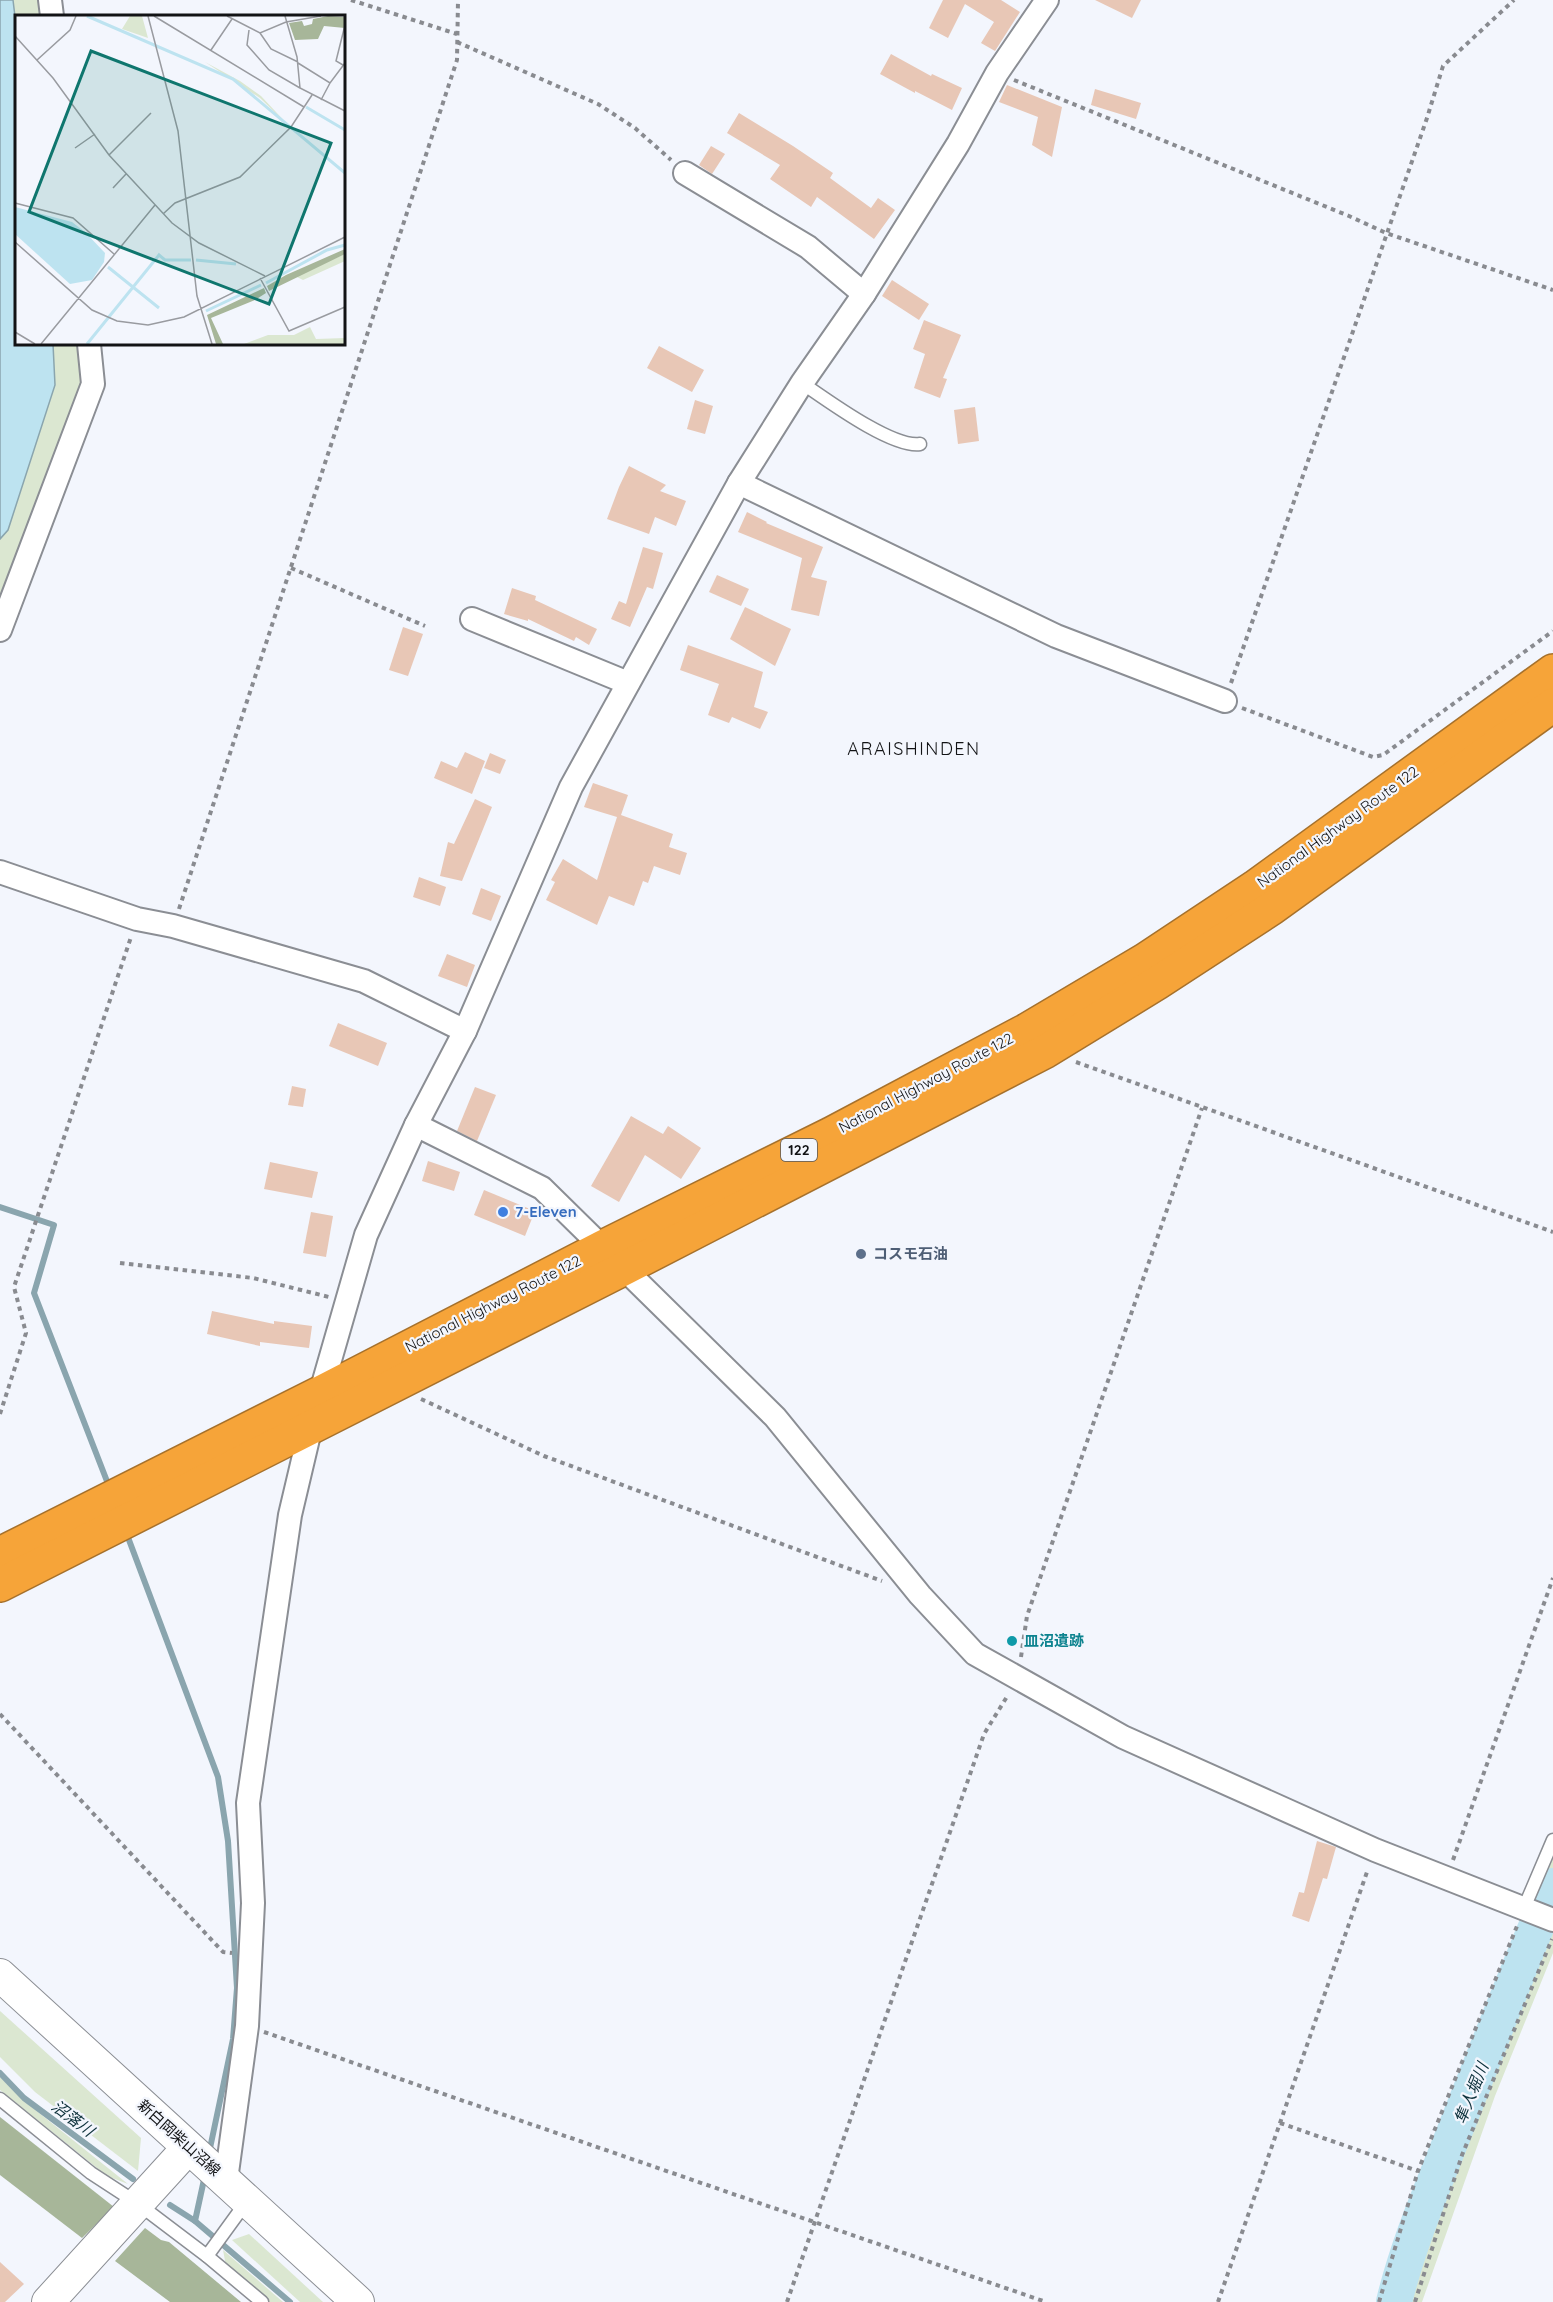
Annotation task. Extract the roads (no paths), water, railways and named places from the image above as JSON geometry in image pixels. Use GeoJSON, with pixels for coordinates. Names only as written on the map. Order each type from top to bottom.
{"type":"FeatureCollection","features":[{"type":"Feature","properties":{"kind":"highway","name":"National Highway Route 122"},"geometry":{"type":"LineString","coordinates":[[0,1585],[398,1383],[831,1134],[1027,1030],[1145,960],[1265,880],[1553,671]]}},
{"type":"Feature","properties":{"kind":"highway","name":"National Highway Route 122"},"geometry":{"type":"LineString","coordinates":[[0,1554],[322,1392],[614,1258],[1046,1051],[1157,983],[1272,908],[1553,705]]}},
{"type":"Feature","properties":{"kind":"street"},"geometry":{"type":"LineString","coordinates":[[50,0],[52,15]]}},
{"type":"Feature","properties":{"kind":"street"},"geometry":{"type":"LineString","coordinates":[[237,2190],[253,1903],[248,1803],[290,1515],[311,1426],[366,1235],[416,1125],[465,1031],[571,787],[628,683],[739,483],[802,383],[864,294],[958,144],[997,73],[1047,0]]}},
{"type":"Feature","properties":{"kind":"street"},"geometry":{"type":"LineString","coordinates":[[685,173],[808,247],[864,294]]}},
{"type":"Feature","properties":{"kind":"street"},"geometry":{"type":"LineString","coordinates":[[0,630],[93,384],[89,345]]}},
{"type":"Feature","properties":{"kind":"street"},"geometry":{"type":"LineString","coordinates":[[739,483],[1056,636],[1225,701]]}},
{"type":"Feature","properties":{"kind":"street"},"geometry":{"type":"LineString","coordinates":[[472,619],[628,683]]}},
{"type":"Feature","properties":{"kind":"street"},"geometry":{"type":"LineString","coordinates":[[0,872],[137,919],[173,926],[364,981],[465,1031]]}},
{"type":"Feature","properties":{"kind":"street"},"geometry":{"type":"LineString","coordinates":[[416,1125],[543,1188],[775,1417],[920,1595],[975,1654],[1123,1737],[1375,1850],[1553,1920]]}},
{"type":"Feature","properties":{"kind":"street","name":"新白岡柴山沼線"},"geometry":{"type":"LineString","coordinates":[[0,1975],[358,2302]]}},
{"type":"Feature","properties":{"kind":"street"},"geometry":{"type":"LineString","coordinates":[[48,2302],[188,2148]]}},
{"type":"Feature","properties":{"kind":"lane"},"geometry":{"type":"LineString","coordinates":[[802,383],[859,420],[902,442],[911,445],[920,444]]}},
{"type":"Feature","properties":{"kind":"lane"},"geometry":{"type":"LineString","coordinates":[[1524,1908],[1553,1840]]}},
{"type":"Feature","properties":{"kind":"lane"},"geometry":{"type":"LineString","coordinates":[[0,2099],[91,2173],[211,2251],[262,2302]]}},
{"type":"Feature","properties":{"kind":"lane"},"geometry":{"type":"LineString","coordinates":[[211,2251],[226,2230],[237,2190]]}},
{"type":"Feature","properties":{"kind":"water"},"geometry":{"type":"Polygon","coordinates":[[[0,0],[13,0],[15,17],[15,345],[53,345],[55,385],[8,530],[0,539],[0,0]]]}},
{"type":"Feature","properties":{"kind":"waterway"},"geometry":{"type":"LineString","coordinates":[[0,1207],[54,1225],[34,1293],[110,1489]]}},
{"type":"Feature","properties":{"kind":"waterway"},"geometry":{"type":"LineString","coordinates":[[126,1532],[218,1777],[228,1841],[237,1988],[233,2039],[209,2153]]}},
{"type":"Feature","properties":{"kind":"waterway","name":"隼人堀川"},"geometry":{"type":"LineString","coordinates":[[1394,2302],[1421,2217],[1553,1886]]}},
{"type":"Feature","properties":{"kind":"waterway","name":"沼落川"},"geometry":{"type":"LineString","coordinates":[[0,2073],[24,2098],[133,2179]]}},
{"type":"Feature","properties":{"kind":"waterway"},"geometry":{"type":"LineString","coordinates":[[195,2221],[205,2175]]}},
{"type":"Feature","properties":{"kind":"waterway","name":"沼落川"},"geometry":{"type":"LineString","coordinates":[[170,2205],[195,2221],[290,2302]]}},
{"type":"Feature","properties":{"kind":"place","name":"7-Eleven"},"geometry":{"type":"Point","coordinates":[503,1212]}},
{"type":"Feature","properties":{"kind":"place","name":"コスモ石油"},"geometry":{"type":"Point","coordinates":[861,1254]}},
{"type":"Feature","properties":{"kind":"place","name":"皿沼遺跡"},"geometry":{"type":"Point","coordinates":[1012,1641]}},
{"type":"Feature","properties":{"kind":"district","name":"ARAISHINDEN"},"geometry":{"type":"Point","coordinates":[914,749]}}]}
